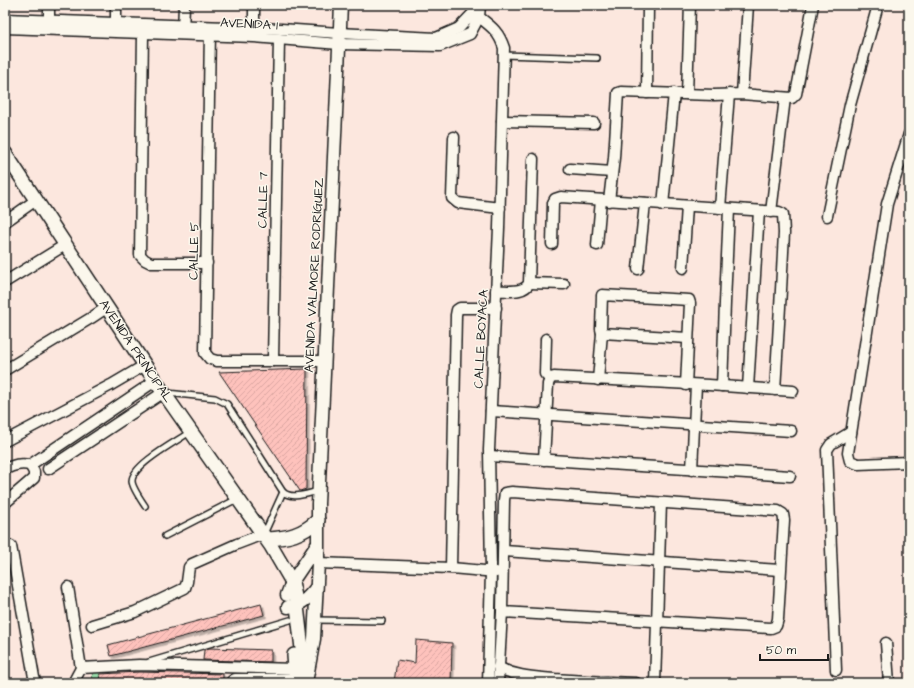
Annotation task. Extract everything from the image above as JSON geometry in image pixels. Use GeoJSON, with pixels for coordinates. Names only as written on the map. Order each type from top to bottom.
{"type":"FeatureCollection","features":[{"type":"Feature","properties":{"kind":"main road","name":"AVENIDA PRINCIPAL"},"geometry":{"type":"LineString","coordinates":[[5,153],[154,379],[267,540]]}},
{"type":"Feature","properties":{"kind":"main road"},"geometry":{"type":"LineString","coordinates":[[267,540],[285,538],[302,533],[318,520]]}},
{"type":"Feature","properties":{"kind":"main road"},"geometry":{"type":"LineString","coordinates":[[267,540],[292,582],[290,620],[300,679]]}},
{"type":"Feature","properties":{"kind":"main road"},"geometry":{"type":"LineString","coordinates":[[267,540],[290,603],[300,679]]}},
{"type":"Feature","properties":{"kind":"street"},"geometry":{"type":"LineString","coordinates":[[49,5],[49,24]]}},
{"type":"Feature","properties":{"kind":"street"},"geometry":{"type":"LineString","coordinates":[[115,28],[116,5]]}},
{"type":"Feature","properties":{"kind":"street"},"geometry":{"type":"LineString","coordinates":[[183,30],[184,5]]}},
{"type":"Feature","properties":{"kind":"street"},"geometry":{"type":"LineString","coordinates":[[254,5],[254,28]]}},
{"type":"Feature","properties":{"kind":"street","name":"AVENIDA VALMORE RODRÍGUEZ"},"geometry":{"type":"LineString","coordinates":[[300,679],[314,639],[318,563],[317,545],[319,491],[341,5]]}},
{"type":"Feature","properties":{"kind":"street"},"geometry":{"type":"LineString","coordinates":[[479,17],[480,5]]}},
{"type":"Feature","properties":{"kind":"street","name":"AVENIDA 1"},"geometry":{"type":"LineString","coordinates":[[5,19],[49,24],[115,28],[210,31],[279,39],[436,38],[460,28],[480,5]]}},
{"type":"Feature","properties":{"kind":"street"},"geometry":{"type":"LineString","coordinates":[[647,93],[648,5]]}},
{"type":"Feature","properties":{"kind":"street"},"geometry":{"type":"LineString","coordinates":[[687,94],[690,5]]}},
{"type":"Feature","properties":{"kind":"street"},"geometry":{"type":"LineString","coordinates":[[742,94],[748,5]]}},
{"type":"Feature","properties":{"kind":"street"},"geometry":{"type":"LineString","coordinates":[[597,245],[612,172],[618,93],[742,94],[792,98],[796,94],[813,5]]}},
{"type":"Feature","properties":{"kind":"street"},"geometry":{"type":"LineString","coordinates":[[827,216],[850,105],[878,5]]}},
{"type":"Feature","properties":{"kind":"street","name":"AVENIDA 1"},"geometry":{"type":"LineString","coordinates":[[210,31],[254,28],[322,31],[339,39],[440,46],[470,34],[479,17]]}},
{"type":"Feature","properties":{"kind":"street","name":"CALLE BOYACA"},"geometry":{"type":"LineString","coordinates":[[479,17],[495,30],[501,39],[504,48],[500,208],[491,411],[491,572],[488,683]]}},
{"type":"Feature","properties":{"kind":"street","name":"AVENIDA 1"},"geometry":{"type":"LineString","coordinates":[[5,28],[49,24]]}},
{"type":"Feature","properties":{"kind":"street","name":"AVENIDA 1"},"geometry":{"type":"LineString","coordinates":[[115,28],[143,33],[183,30]]}},
{"type":"Feature","properties":{"kind":"street","name":"CALLE 5"},"geometry":{"type":"LineString","coordinates":[[210,31],[205,353],[210,359],[217,361],[325,361]]}},
{"type":"Feature","properties":{"kind":"street"},"geometry":{"type":"LineString","coordinates":[[143,33],[140,254],[145,260],[151,262],[207,263]]}},
{"type":"Feature","properties":{"kind":"street","name":"CALLE 7"},"geometry":{"type":"LineString","coordinates":[[273,361],[279,39]]}},
{"type":"Feature","properties":{"kind":"street"},"geometry":{"type":"LineString","coordinates":[[663,205],[674,94]]}},
{"type":"Feature","properties":{"kind":"street"},"geometry":{"type":"LineString","coordinates":[[722,386],[725,209],[729,94]]}},
{"type":"Feature","properties":{"kind":"street"},"geometry":{"type":"LineString","coordinates":[[772,212],[785,98]]}},
{"type":"Feature","properties":{"kind":"street"},"geometry":{"type":"LineString","coordinates":[[502,120],[594,123]]}},
{"type":"Feature","properties":{"kind":"street"},"geometry":{"type":"LineString","coordinates":[[909,134],[887,204],[848,453],[850,461],[858,464],[909,462]]}},
{"type":"Feature","properties":{"kind":"street"},"geometry":{"type":"LineString","coordinates":[[454,137],[452,198],[458,204],[500,208]]}},
{"type":"Feature","properties":{"kind":"street"},"geometry":{"type":"LineString","coordinates":[[496,291],[523,290],[527,288],[529,283],[533,159]]}},
{"type":"Feature","properties":{"kind":"street"},"geometry":{"type":"LineString","coordinates":[[570,170],[612,172]]}},
{"type":"Feature","properties":{"kind":"street"},"geometry":{"type":"LineString","coordinates":[[552,244],[553,203],[555,199],[561,197],[783,214],[782,283],[775,390]]}},
{"type":"Feature","properties":{"kind":"street"},"geometry":{"type":"LineString","coordinates":[[5,222],[36,200]]}},
{"type":"Feature","properties":{"kind":"street"},"geometry":{"type":"LineString","coordinates":[[638,269],[645,203]]}},
{"type":"Feature","properties":{"kind":"street"},"geometry":{"type":"LineString","coordinates":[[682,268],[687,206]]}},
{"type":"Feature","properties":{"kind":"street"},"geometry":{"type":"LineString","coordinates":[[748,388],[759,211]]}},
{"type":"Feature","properties":{"kind":"street"},"geometry":{"type":"LineString","coordinates":[[5,282],[65,245]]}},
{"type":"Feature","properties":{"kind":"street"},"geometry":{"type":"LineString","coordinates":[[529,283],[564,284]]}},
{"type":"Feature","properties":{"kind":"street"},"geometry":{"type":"LineString","coordinates":[[598,380],[602,333],[602,295],[689,300],[688,338],[694,425],[692,470]]}},
{"type":"Feature","properties":{"kind":"street"},"geometry":{"type":"LineString","coordinates":[[5,370],[106,308]]}},
{"type":"Feature","properties":{"kind":"street"},"geometry":{"type":"LineString","coordinates":[[451,568],[456,315],[457,310],[460,308],[496,308]]}},
{"type":"Feature","properties":{"kind":"street"},"geometry":{"type":"LineString","coordinates":[[602,333],[688,338]]}},
{"type":"Feature","properties":{"kind":"street"},"geometry":{"type":"LineString","coordinates":[[546,339],[545,374],[550,379]]}},
{"type":"Feature","properties":{"kind":"street"},"geometry":{"type":"LineString","coordinates":[[5,441],[145,365]]}},
{"type":"Feature","properties":{"kind":"street"},"geometry":{"type":"LineString","coordinates":[[550,379],[554,377],[722,386],[793,392]]}},
{"type":"Feature","properties":{"kind":"street"},"geometry":{"type":"LineString","coordinates":[[30,465],[149,385],[154,379]]}},
{"type":"Feature","properties":{"kind":"street"},"geometry":{"type":"LineString","coordinates":[[544,460],[546,415],[550,379]]}},
{"type":"Feature","properties":{"kind":"street"},"geometry":{"type":"LineString","coordinates":[[48,469],[164,392]]}},
{"type":"Feature","properties":{"kind":"street"},"geometry":{"type":"LineString","coordinates":[[491,411],[791,431]]}},
{"type":"Feature","properties":{"kind":"street"},"geometry":{"type":"LineString","coordinates":[[836,670],[827,450],[831,444],[851,432]]}},
{"type":"Feature","properties":{"kind":"street"},"geometry":{"type":"LineString","coordinates":[[490,456],[790,476]]}},
{"type":"Feature","properties":{"kind":"street"},"geometry":{"type":"LineString","coordinates":[[5,469],[16,464],[23,463],[30,465],[34,472],[34,478],[5,503]]}},
{"type":"Feature","properties":{"kind":"street"},"geometry":{"type":"LineString","coordinates":[[498,683],[502,612],[505,493],[512,492],[778,511],[783,514],[784,520],[778,619],[776,626],[771,628],[502,612]]}},
{"type":"Feature","properties":{"kind":"street"},"geometry":{"type":"LineString","coordinates":[[655,683],[661,503]]}},
{"type":"Feature","properties":{"kind":"street"},"geometry":{"type":"LineString","coordinates":[[92,625],[135,612],[185,588],[188,567],[192,564],[237,544],[267,540]]}},
{"type":"Feature","properties":{"kind":"street"},"geometry":{"type":"LineString","coordinates":[[292,582],[317,545]]}},
{"type":"Feature","properties":{"kind":"street"},"geometry":{"type":"LineString","coordinates":[[11,546],[35,683]]}},
{"type":"Feature","properties":{"kind":"street"},"geometry":{"type":"LineString","coordinates":[[504,551],[780,570]]}},
{"type":"Feature","properties":{"kind":"street"},"geometry":{"type":"LineString","coordinates":[[318,563],[451,568],[503,573]]}},
{"type":"Feature","properties":{"kind":"street"},"geometry":{"type":"LineString","coordinates":[[68,587],[81,668],[73,683]]}},
{"type":"Feature","properties":{"kind":"street"},"geometry":{"type":"LineString","coordinates":[[290,603],[306,600],[316,588]]}},
{"type":"Feature","properties":{"kind":"street"},"geometry":{"type":"LineString","coordinates":[[886,643],[889,683]]}},
{"type":"Feature","properties":{"kind":"street"},"geometry":{"type":"LineString","coordinates":[[81,668],[139,665],[300,679]]}},
{"type":"Feature","properties":{"kind":"street"},"geometry":{"type":"LineString","coordinates":[[498,667],[510,673],[526,677],[573,681],[636,683]]}},
{"type":"Feature","properties":{"kind":"street"},"geometry":{"type":"LineString","coordinates":[[232,683],[235,679],[300,679]]}},
{"type":"Feature","properties":{"kind":"lane"},"geometry":{"type":"LineString","coordinates":[[504,55],[597,58]]}},
{"type":"Feature","properties":{"kind":"lane"},"geometry":{"type":"LineString","coordinates":[[164,392],[215,398],[227,404],[283,492],[292,496],[319,491]]}},
{"type":"Feature","properties":{"kind":"lane"},"geometry":{"type":"LineString","coordinates":[[145,506],[132,482],[133,475],[137,468],[191,432]]}},
{"type":"Feature","properties":{"kind":"lane"},"geometry":{"type":"LineString","coordinates":[[267,540],[283,492]]}},
{"type":"Feature","properties":{"kind":"lane"},"geometry":{"type":"LineString","coordinates":[[165,536],[238,498]]}},
{"type":"Feature","properties":{"kind":"lane"},"geometry":{"type":"LineString","coordinates":[[139,665],[290,620]]}},
{"type":"Feature","properties":{"kind":"lane"},"geometry":{"type":"LineString","coordinates":[[315,620],[382,621]]}},
{"type":"Feature","properties":{"kind":"green space"},"geometry":{"type":"Polygon","coordinates":[[[92,671],[100,671],[101,683],[93,683],[92,671]]]}},
{"type":"Feature","properties":{"kind":"building"},"geometry":{"type":"Polygon","coordinates":[[[307,369],[306,489],[300,491],[219,372],[307,369]]]}},
{"type":"Feature","properties":{"kind":"building"},"geometry":{"type":"Polygon","coordinates":[[[261,604],[264,615],[111,656],[108,645],[261,604]]]}},
{"type":"Feature","properties":{"kind":"building"},"geometry":{"type":"Polygon","coordinates":[[[416,640],[452,643],[451,683],[394,683],[397,660],[415,663],[416,640]]]}},
{"type":"Feature","properties":{"kind":"building"},"geometry":{"type":"Polygon","coordinates":[[[209,648],[271,650],[271,662],[203,660],[204,650],[209,648]]]}},
{"type":"Feature","properties":{"kind":"building"},"geometry":{"type":"Polygon","coordinates":[[[139,672],[223,674],[223,683],[101,683],[100,674],[139,672]]]}}]}
